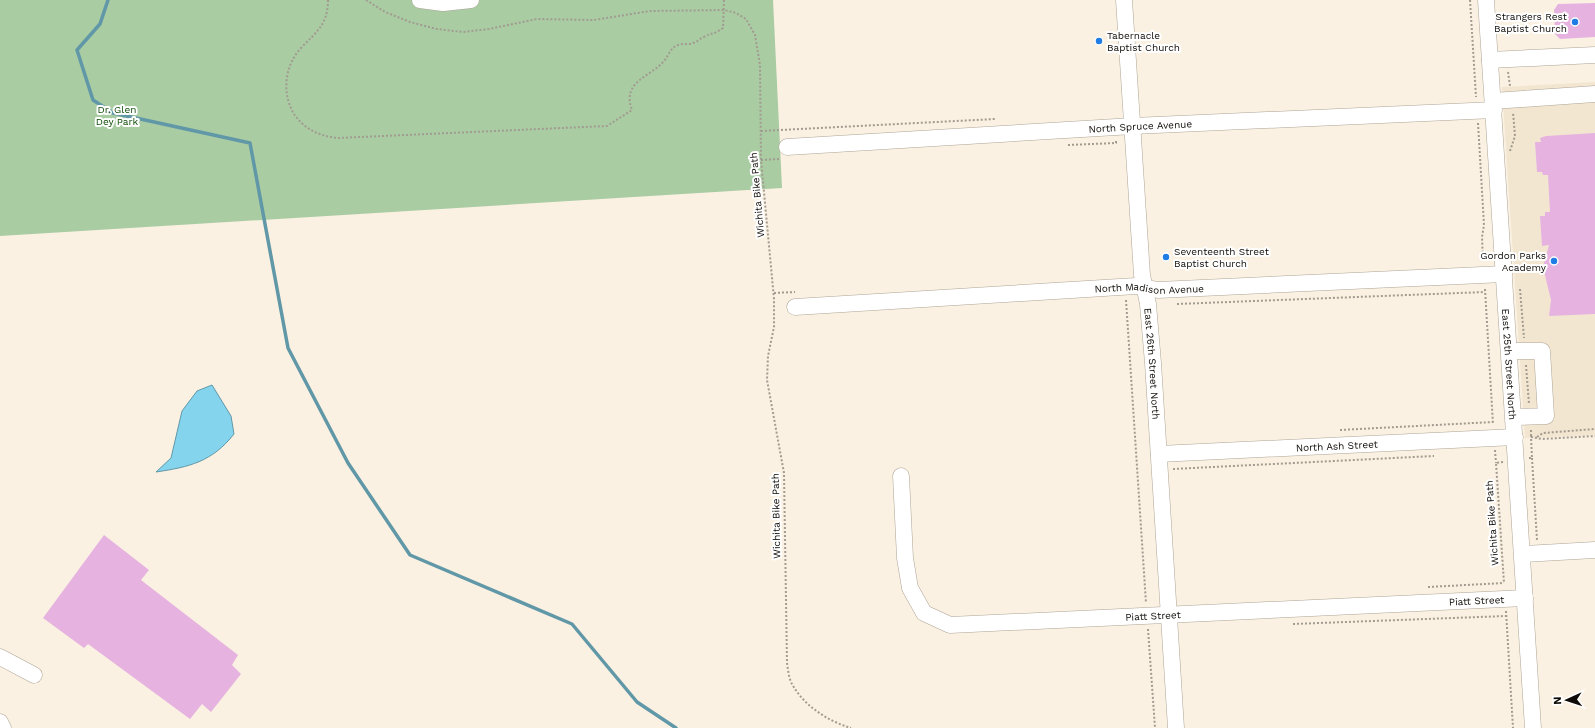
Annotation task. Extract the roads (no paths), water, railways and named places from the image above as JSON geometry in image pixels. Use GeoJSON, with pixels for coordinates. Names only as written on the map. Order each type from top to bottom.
{"type":"FeatureCollection","features":[{"type":"Feature","properties":{"kind":"street"},"geometry":{"type":"LineString","coordinates":[[420,0],[443,3],[471,0]]}},
{"type":"Feature","properties":{"kind":"street","name":"East 26th Street North"},"geometry":{"type":"LineString","coordinates":[[1124,0],[1142,275],[1148,304],[1159,454],[1176,728]]}},
{"type":"Feature","properties":{"kind":"street","name":"East 25th Street North"},"geometry":{"type":"LineString","coordinates":[[1486,0],[1498,60],[1493,106],[1504,274],[1522,350],[1514,417],[1533,728]]}},
{"type":"Feature","properties":{"kind":"street"},"geometry":{"type":"LineString","coordinates":[[1498,60],[1595,55]]}},
{"type":"Feature","properties":{"kind":"street","name":"North Spruce Avenue"},"geometry":{"type":"LineString","coordinates":[[787,147],[1133,126],[1477,111],[1511,100],[1595,94]]}},
{"type":"Feature","properties":{"kind":"street","name":"North Madison Avenue"},"geometry":{"type":"LineString","coordinates":[[796,300],[1126,287],[1158,290],[1504,274]]}},
{"type":"Feature","properties":{"kind":"street"},"geometry":{"type":"LineString","coordinates":[[1514,417],[1546,416],[1542,351],[1522,350]]}},
{"type":"Feature","properties":{"kind":"street","name":"North Ash Street"},"geometry":{"type":"LineString","coordinates":[[1159,454],[1515,437]]}},
{"type":"Feature","properties":{"kind":"street","name":"Piatt Street"},"geometry":{"type":"LineString","coordinates":[[901,476],[905,558],[910,588],[924,613],[950,625],[1525,598]]}},
{"type":"Feature","properties":{"kind":"street"},"geometry":{"type":"LineString","coordinates":[[1523,554],[1595,550]]}},
{"type":"Feature","properties":{"kind":"street"},"geometry":{"type":"LineString","coordinates":[[0,657],[34,675]]}},
{"type":"Feature","properties":{"kind":"street"},"geometry":{"type":"LineString","coordinates":[[0,722],[3,728]]}},
{"type":"Feature","properties":{"kind":"water"},"geometry":{"type":"Polygon","coordinates":[[[212,385],[231,416],[234,434],[217,451],[199,462],[179,468],[156,472],[171,458],[182,411],[197,391],[212,385]]]}},
{"type":"Feature","properties":{"kind":"waterway"},"geometry":{"type":"LineString","coordinates":[[108,0],[100,24],[77,50],[93,100],[113,113],[250,143],[288,348],[348,463],[410,555],[572,624],[637,702],[676,728]]}},
{"type":"Feature","properties":{"kind":"place","name":"Strangers Rest Baptist Church"},"geometry":{"type":"Point","coordinates":[1575,22]}},
{"type":"Feature","properties":{"kind":"place","name":"Tabernacle Baptist Church"},"geometry":{"type":"Point","coordinates":[1099,41]}},
{"type":"Feature","properties":{"kind":"place","name":"Seventeenth Street Baptist Church"},"geometry":{"type":"Point","coordinates":[1166,257]}},
{"type":"Feature","properties":{"kind":"place","name":"Gordon Parks Academy"},"geometry":{"type":"Point","coordinates":[1554,261]}},
{"type":"Feature","properties":{"kind":"park label","name":"Dr. Glen Dey Park"},"geometry":{"type":"Point","coordinates":[117,114]}}]}
